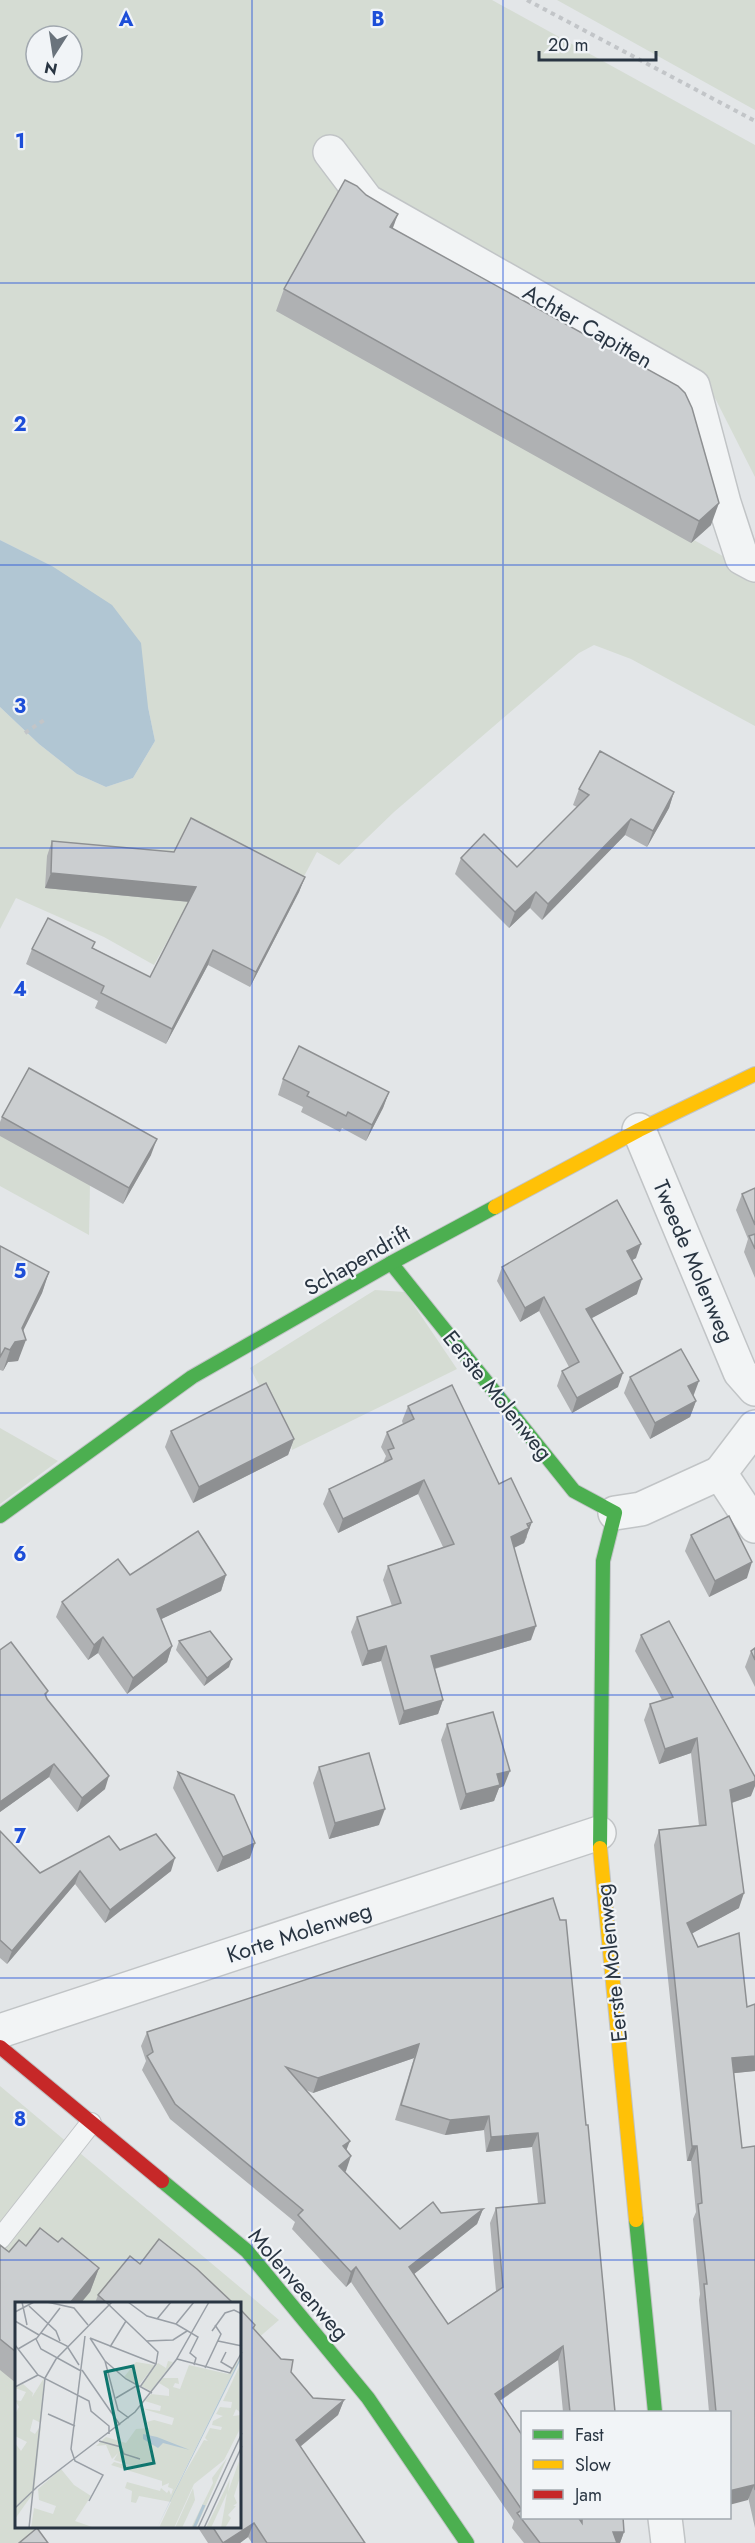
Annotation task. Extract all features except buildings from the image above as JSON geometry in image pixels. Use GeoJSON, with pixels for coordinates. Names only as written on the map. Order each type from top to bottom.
{"type":"FeatureCollection","features":[{"type":"Feature","properties":{"kind":"street","name":"Achter Capitten"},"geometry":{"type":"LineString","coordinates":[[330,152],[367,201],[693,386],[724,503],[742,558],[755,566]]}},
{"type":"Feature","properties":{"kind":"street","name":"Schapendrift"},"geometry":{"type":"LineString","coordinates":[[0,1516],[192,1377],[391,1263],[639,1130],[755,1074]]}},
{"type":"Feature","properties":{"kind":"street","name":"Tweede Molenweg"},"geometry":{"type":"LineString","coordinates":[[639,1130],[741,1372],[755,1389]]}},
{"type":"Feature","properties":{"kind":"street","name":"Eerste Molenweg"},"geometry":{"type":"LineString","coordinates":[[391,1263],[574,1491],[615,1513],[603,1561],[599,1833],[655,2411]]}},
{"type":"Feature","properties":{"kind":"street"},"geometry":{"type":"LineString","coordinates":[[615,1513],[641,1509],[720,1473],[755,1427]]}},
{"type":"Feature","properties":{"kind":"street"},"geometry":{"type":"LineString","coordinates":[[720,1473],[755,1526]]}},
{"type":"Feature","properties":{"kind":"street","name":"Korte Molenweg"},"geometry":{"type":"LineString","coordinates":[[0,2031],[599,1833]]}},
{"type":"Feature","properties":{"kind":"street","name":"Molenveenweg"},"geometry":{"type":"LineString","coordinates":[[0,2047],[247,2251],[368,2398],[467,2543]]}},
{"type":"Feature","properties":{"kind":"street"},"geometry":{"type":"LineString","coordinates":[[665,2519],[668,2543]]}},
{"type":"Feature","properties":{"kind":"lane"},"geometry":{"type":"LineString","coordinates":[[0,2239],[91,2123]]}},
{"type":"Feature","properties":{"kind":"path"},"geometry":{"type":"LineString","coordinates":[[527,0],[755,122]]}},
{"type":"Feature","properties":{"kind":"path"},"geometry":{"type":"LineString","coordinates":[[25,733],[44,720]]}},
{"type":"Feature","properties":{"kind":"shaded area"},"geometry":{"type":"Polygon","coordinates":[[[0,0],[492,0],[755,145],[755,477],[704,381],[301,321],[755,574],[755,726],[631,659],[594,645],[579,653],[394,812],[339,865],[317,852],[263,953],[185,909],[154,965],[104,937],[16,898],[0,929],[0,707],[39,744],[77,774],[106,787],[133,778],[155,741],[148,707],[52,566],[0,540],[0,0]]]}},
{"type":"Feature","properties":{"kind":"shaded area"},"geometry":{"type":"Polygon","coordinates":[[[557,0],[755,0],[755,110],[557,0]]]}},
{"type":"Feature","properties":{"kind":"shaded area"},"geometry":{"type":"Polygon","coordinates":[[[0,1128],[90,1184],[89,1235],[0,1186],[0,1128]]]}},
{"type":"Feature","properties":{"kind":"shaded area"},"geometry":{"type":"Polygon","coordinates":[[[375,1290],[405,1292],[457,1369],[292,1450],[291,1444],[250,1368],[375,1290]]]}},
{"type":"Feature","properties":{"kind":"shaded area"},"geometry":{"type":"Polygon","coordinates":[[[0,1428],[58,1461],[0,1504],[0,1428]]]}},
{"type":"Feature","properties":{"kind":"shaded area"},"geometry":{"type":"Polygon","coordinates":[[[0,2086],[279,2320],[242,2352],[242,2302],[15,2302],[15,2528],[42,2528],[24,2543],[0,2543],[0,2086]]]}},
{"type":"Feature","properties":{"kind":"water"},"geometry":{"type":"Polygon","coordinates":[[[0,540],[52,566],[112,605],[141,643],[148,707],[155,741],[133,778],[106,787],[77,774],[39,744],[0,707],[0,540]]]}},
{"type":"Feature","properties":{"kind":"traffic: fast"},"geometry":{"type":"LineString","coordinates":[[0,1516],[192,1377],[391,1263],[495,1207]]}},
{"type":"Feature","properties":{"kind":"traffic: fast"},"geometry":{"type":"LineString","coordinates":[[391,1263],[574,1491],[615,1513],[603,1561],[600,1848]]}},
{"type":"Feature","properties":{"kind":"traffic: fast"},"geometry":{"type":"LineString","coordinates":[[162,2181],[247,2251],[368,2398],[467,2543]]}},
{"type":"Feature","properties":{"kind":"traffic: fast"},"geometry":{"type":"LineString","coordinates":[[636,2220],[655,2411]]}},
{"type":"Feature","properties":{"kind":"traffic: slow"},"geometry":{"type":"LineString","coordinates":[[495,1207],[639,1130],[755,1074]]}},
{"type":"Feature","properties":{"kind":"traffic: slow"},"geometry":{"type":"LineString","coordinates":[[600,1848],[636,2220]]}},
{"type":"Feature","properties":{"kind":"traffic: jam"},"geometry":{"type":"LineString","coordinates":[[0,2047],[162,2181]]}}]}
